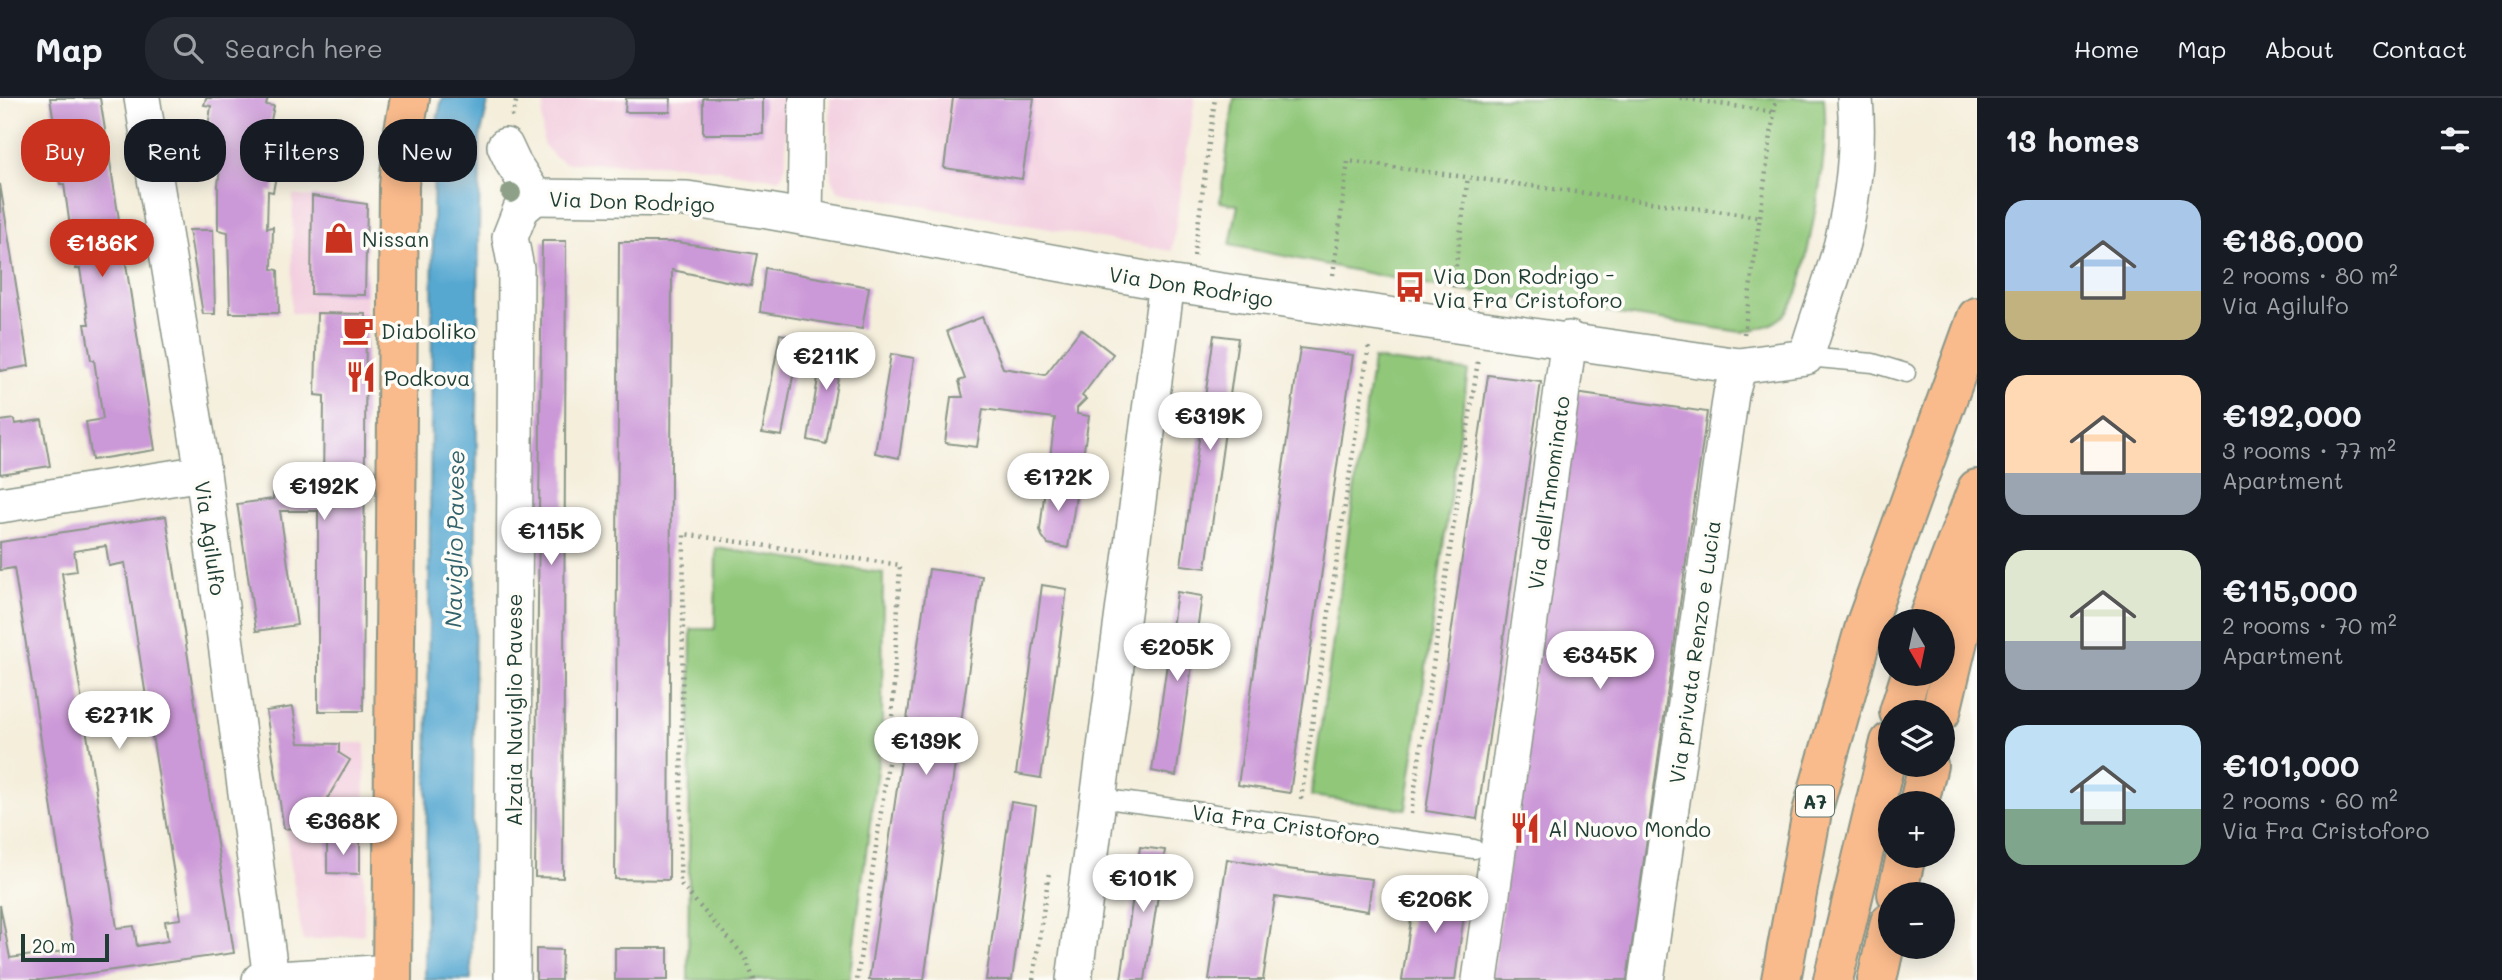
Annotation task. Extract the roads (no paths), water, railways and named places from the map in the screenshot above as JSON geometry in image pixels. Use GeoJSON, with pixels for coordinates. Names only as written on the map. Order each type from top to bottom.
{"type":"FeatureCollection","features":[{"type":"Feature","properties":{"kind":"main road"},"geometry":{"type":"LineString","coordinates":[[392,976],[398,243],[404,130],[410,98]]}},
{"type":"Feature","properties":{"kind":"main road","name":"A7"},"geometry":{"type":"LineString","coordinates":[[1781,980],[1812,812],[1865,626],[1977,317]]}},
{"type":"Feature","properties":{"kind":"main road"},"geometry":{"type":"LineString","coordinates":[[1932,609],[1977,489]]}},
{"type":"Feature","properties":{"kind":"main road"},"geometry":{"type":"LineString","coordinates":[[1944,700],[1977,561]]}},
{"type":"Feature","properties":{"kind":"main road"},"geometry":{"type":"LineString","coordinates":[[1833,980],[1882,777]]}},
{"type":"Feature","properties":{"kind":"main road"},"geometry":{"type":"LineString","coordinates":[[1877,980],[1882,959]]}},
{"type":"Feature","properties":{"kind":"street","name":"Via Agilulfo"},"geometry":{"type":"LineString","coordinates":[[142,98],[203,473],[266,979]]}},
{"type":"Feature","properties":{"kind":"street"},"geometry":{"type":"LineString","coordinates":[[806,218],[807,98]]}},
{"type":"Feature","properties":{"kind":"street"},"geometry":{"type":"LineString","coordinates":[[1806,357],[1842,242],[1853,179],[1857,116],[1855,98]]}},
{"type":"Feature","properties":{"kind":"street","name":"Via Don Rodrigo"},"geometry":{"type":"LineString","coordinates":[[505,146],[535,197],[687,199],[1167,283],[1739,366],[1806,357]]}},
{"type":"Feature","properties":{"kind":"street","name":"Alzaia Naviglio Pavese"},"geometry":{"type":"LineString","coordinates":[[512,980],[516,268],[510,237],[521,209],[535,197]]}},
{"type":"Feature","properties":{"kind":"street"},"geometry":{"type":"LineString","coordinates":[[1074,980],[1167,283]]}},
{"type":"Feature","properties":{"kind":"street","name":"Via dell'Innominato"},"geometry":{"type":"LineString","coordinates":[[1480,980],[1569,340]]}},
{"type":"Feature","properties":{"kind":"street","name":"Via privata Renzo e Lucia"},"geometry":{"type":"LineString","coordinates":[[1646,980],[1731,394],[1739,366]]}},
{"type":"Feature","properties":{"kind":"street"},"geometry":{"type":"LineString","coordinates":[[0,505],[203,473]]}},
{"type":"Feature","properties":{"kind":"street"},"geometry":{"type":"LineString","coordinates":[[266,979],[392,976]]}},
{"type":"Feature","properties":{"kind":"lane","name":"Via Don Rodrigo"},"geometry":{"type":"LineString","coordinates":[[1806,357],[1873,363],[1906,373]]}},
{"type":"Feature","properties":{"kind":"lane","name":"Via Fra Cristoforo"},"geometry":{"type":"LineString","coordinates":[[1098,798],[1474,849]]}},
{"type":"Feature","properties":{"kind":"water","name":"Naviglio Pavese"},"geometry":{"type":"Polygon","coordinates":[[[442,98],[489,98],[480,138],[471,980],[425,980],[433,182],[477,182],[477,119],[437,119],[442,98]]]}},
{"type":"Feature","properties":{"kind":"place","name":"Nissan"},"geometry":{"type":"Point","coordinates":[339,238]}},
{"type":"Feature","properties":{"kind":"place","name":"Via Don Rodrigo - Via Fra Cristoforo"},"geometry":{"type":"Point","coordinates":[1410,287]}},
{"type":"Feature","properties":{"kind":"place","name":"Diaboliko"},"geometry":{"type":"Point","coordinates":[358,330]}},
{"type":"Feature","properties":{"kind":"place","name":"Podkova"},"geometry":{"type":"Point","coordinates":[361,377]}},
{"type":"Feature","properties":{"kind":"place","name":"Al Nuovo Mondo"},"geometry":{"type":"Point","coordinates":[1525,828]}}]}
